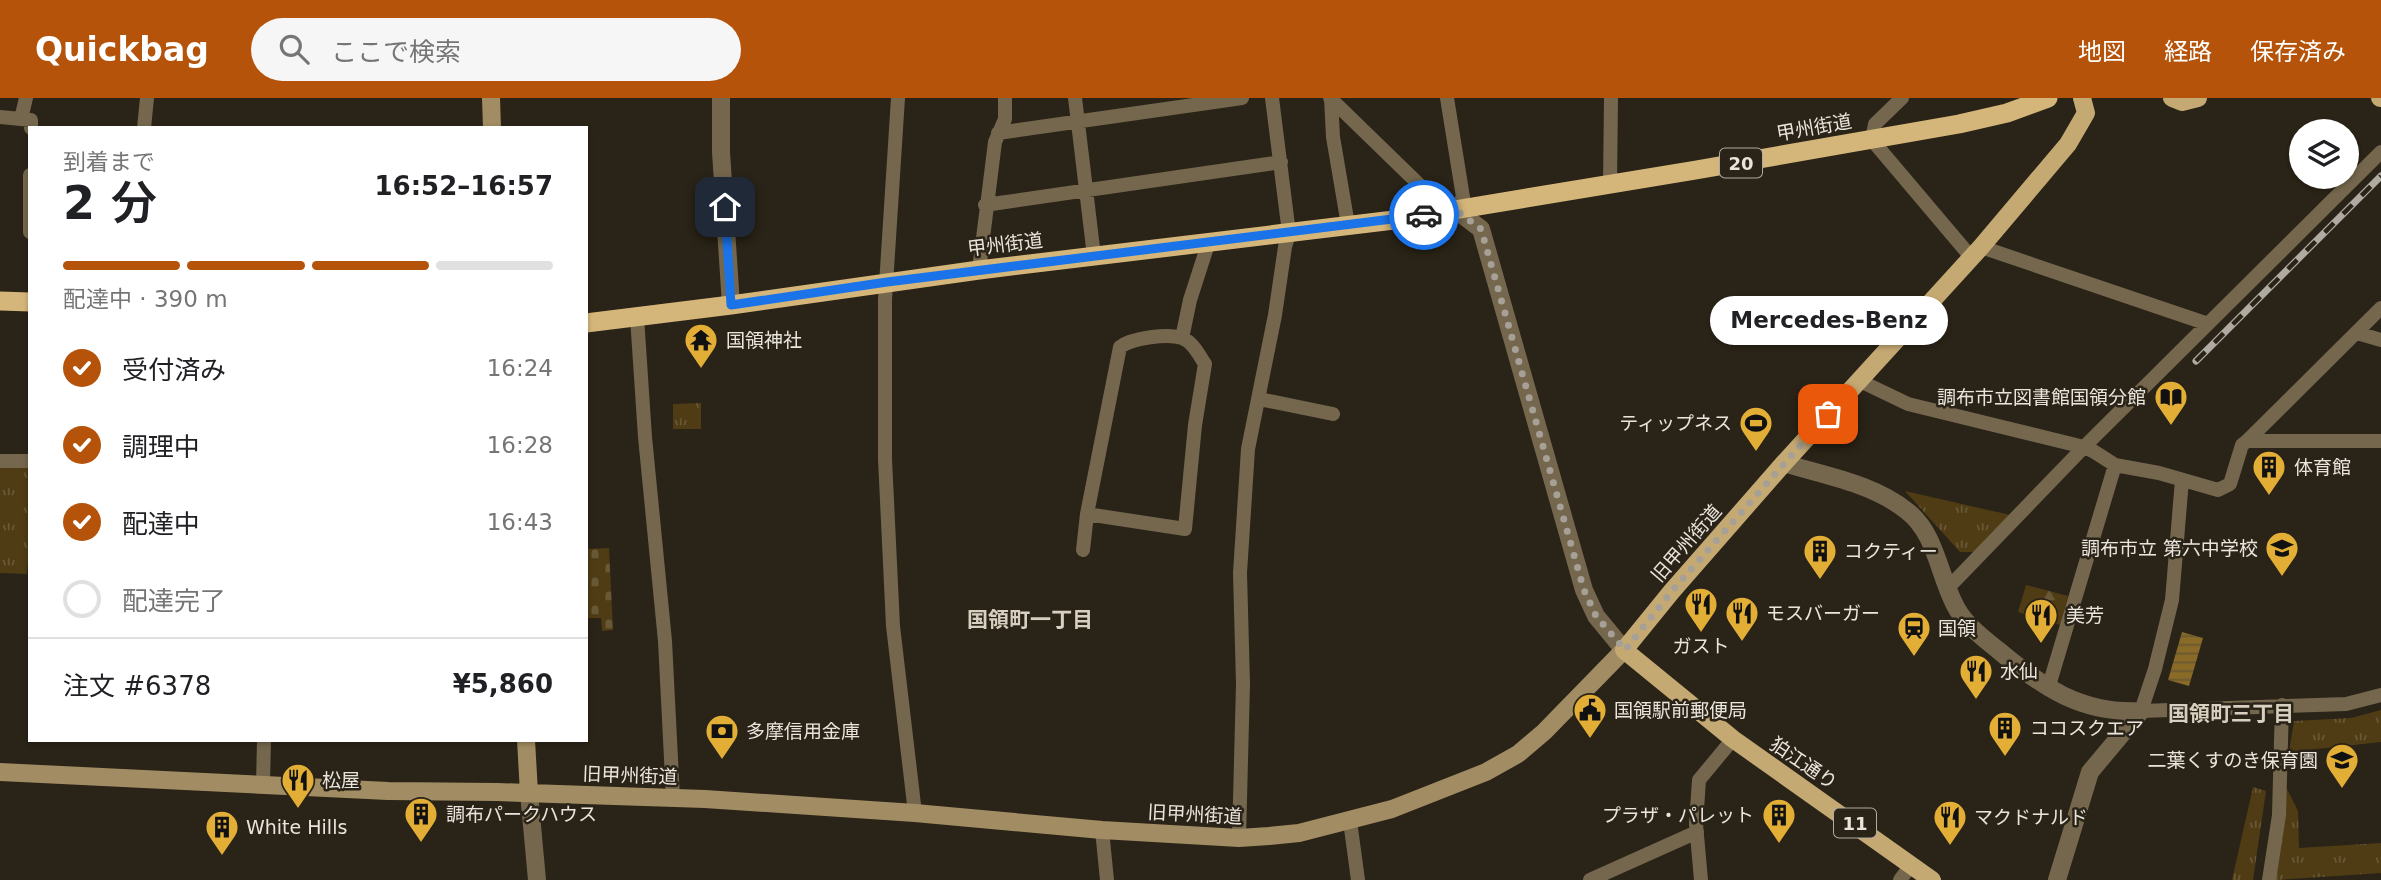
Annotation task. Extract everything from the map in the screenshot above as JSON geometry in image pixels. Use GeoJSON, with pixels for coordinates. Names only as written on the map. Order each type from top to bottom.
{"type":"FeatureCollection","features":[{"type":"Feature","properties":{"kind":"highway","name":"甲州街道"},"geometry":{"type":"LineString","coordinates":[[1459,204],[1503,202],[1872,141],[2007,113],[2048,98]]}},
{"type":"Feature","properties":{"kind":"highway","name":"20"},"geometry":{"type":"LineString","coordinates":[[1432,207],[1459,204]]}},
{"type":"Feature","properties":{"kind":"highway","name":"甲州街道"},"geometry":{"type":"LineString","coordinates":[[588,323],[979,270],[1348,225],[1432,207]]}},
{"type":"Feature","properties":{"kind":"highway"},"geometry":{"type":"LineString","coordinates":[[0,301],[28,302]]}},
{"type":"Feature","properties":{"kind":"main road"},"geometry":{"type":"LineString","coordinates":[[491,98],[492,126]]}},
{"type":"Feature","properties":{"kind":"main road"},"geometry":{"type":"LineString","coordinates":[[2172,98],[2182,102],[2198,98]]}},
{"type":"Feature","properties":{"kind":"main road","name":"旧甲州街道"},"geometry":{"type":"LineString","coordinates":[[0,772],[388,791],[673,798],[1239,838],[1299,833],[1392,809],[1486,772],[1518,754],[1544,732],[1625,650],[1672,591],[1784,463],[1976,252],[2068,144],[2084,105]]}},
{"type":"Feature","properties":{"kind":"main road","name":"狛江通り"},"geometry":{"type":"LineString","coordinates":[[1625,650],[1733,739],[1932,880]]}},
{"type":"Feature","properties":{"kind":"main road"},"geometry":{"type":"LineString","coordinates":[[526,742],[529,793]]}},
{"type":"Feature","properties":{"kind":"street"},"geometry":{"type":"LineString","coordinates":[[0,117],[26,123],[26,98]]}},
{"type":"Feature","properties":{"kind":"street"},"geometry":{"type":"LineString","coordinates":[[144,126],[147,98]]}},
{"type":"Feature","properties":{"kind":"street"},"geometry":{"type":"LineString","coordinates":[[721,98],[721,152],[731,305]]}},
{"type":"Feature","properties":{"kind":"street"},"geometry":{"type":"LineString","coordinates":[[898,98],[885,300],[885,459],[889,571],[915,813]]}},
{"type":"Feature","properties":{"kind":"street"},"geometry":{"type":"LineString","coordinates":[[979,270],[985,205],[995,142],[1005,119],[1005,98]]}},
{"type":"Feature","properties":{"kind":"street"},"geometry":{"type":"LineString","coordinates":[[1075,98],[1094,256]]}},
{"type":"Feature","properties":{"kind":"street"},"geometry":{"type":"LineString","coordinates":[[998,133],[1242,98]]}},
{"type":"Feature","properties":{"kind":"street"},"geometry":{"type":"LineString","coordinates":[[1239,838],[1243,684],[1240,573],[1248,449],[1275,315],[1284,247],[1289,233],[1272,98]]}},
{"type":"Feature","properties":{"kind":"street"},"geometry":{"type":"LineString","coordinates":[[1331,98],[1432,207]]}},
{"type":"Feature","properties":{"kind":"street"},"geometry":{"type":"LineString","coordinates":[[1331,98],[1333,137],[1348,225]]}},
{"type":"Feature","properties":{"kind":"street"},"geometry":{"type":"LineString","coordinates":[[1447,98],[1459,204],[1481,229],[1584,590],[1596,616],[1625,650]]}},
{"type":"Feature","properties":{"kind":"street"},"geometry":{"type":"LineString","coordinates":[[1610,184],[1611,98]]}},
{"type":"Feature","properties":{"kind":"street"},"geometry":{"type":"LineString","coordinates":[[1902,98],[1875,124],[1872,141],[1976,252],[2208,324]]}},
{"type":"Feature","properties":{"kind":"street"},"geometry":{"type":"LineString","coordinates":[[1948,588],[2084,447],[2381,152]]}},
{"type":"Feature","properties":{"kind":"street"},"geometry":{"type":"LineString","coordinates":[[985,205],[1281,162]]}},
{"type":"Feature","properties":{"kind":"street"},"geometry":{"type":"LineString","coordinates":[[1182,338],[1190,300],[1209,241]]}},
{"type":"Feature","properties":{"kind":"street"},"geometry":{"type":"LineString","coordinates":[[1858,380],[1908,404],[2084,447],[2115,465],[2159,473],[2218,489],[2230,484],[2242,444],[2381,308]]}},
{"type":"Feature","properties":{"kind":"street"},"geometry":{"type":"LineString","coordinates":[[638,317],[645,437],[665,641],[673,798]]}},
{"type":"Feature","properties":{"kind":"street"},"geometry":{"type":"LineString","coordinates":[[2357,333],[2381,340]]}},
{"type":"Feature","properties":{"kind":"street"},"geometry":{"type":"LineString","coordinates":[[1083,550],[1087,514],[1121,347],[1129,341],[1182,338],[1192,345],[1205,364],[1195,425],[1185,529],[1087,514]]}},
{"type":"Feature","properties":{"kind":"street"},"geometry":{"type":"LineString","coordinates":[[1259,400],[1333,414]]}},
{"type":"Feature","properties":{"kind":"street"},"geometry":{"type":"LineString","coordinates":[[2247,441],[2381,441]]}},
{"type":"Feature","properties":{"kind":"street"},"geometry":{"type":"LineString","coordinates":[[0,461],[28,461]]}},
{"type":"Feature","properties":{"kind":"street"},"geometry":{"type":"LineString","coordinates":[[1784,463],[1880,493],[1909,512],[1932,544],[1958,611],[1984,639],[2048,689],[2070,699],[2118,712],[2346,704],[2381,695]]}},
{"type":"Feature","properties":{"kind":"street"},"geometry":{"type":"LineString","coordinates":[[2048,689],[2115,465]]}},
{"type":"Feature","properties":{"kind":"street"},"geometry":{"type":"LineString","coordinates":[[2057,880],[2090,772],[2141,711],[2155,669],[2172,600],[2182,480]]}},
{"type":"Feature","properties":{"kind":"street"},"geometry":{"type":"LineString","coordinates":[[2269,880],[2279,815],[2282,705]]}},
{"type":"Feature","properties":{"kind":"street"},"geometry":{"type":"LineString","coordinates":[[1701,880],[1697,832],[1699,780],[1733,739]]}},
{"type":"Feature","properties":{"kind":"street"},"geometry":{"type":"LineString","coordinates":[[263,784],[264,742]]}},
{"type":"Feature","properties":{"kind":"street"},"geometry":{"type":"LineString","coordinates":[[529,793],[537,880]]}},
{"type":"Feature","properties":{"kind":"street"},"geometry":{"type":"LineString","coordinates":[[1350,821],[1358,880]]}},
{"type":"Feature","properties":{"kind":"street"},"geometry":{"type":"LineString","coordinates":[[1102,830],[1107,880]]}},
{"type":"Feature","properties":{"kind":"street"},"geometry":{"type":"LineString","coordinates":[[1590,880],[1697,832]]}},
{"type":"Feature","properties":{"kind":"street"},"geometry":{"type":"LineString","coordinates":[[1900,880],[1912,864]]}},
{"type":"Feature","properties":{"kind":"green space"},"geometry":{"type":"Polygon","coordinates":[[[701,403],[701,429],[673,429],[673,404],[701,403]]]}},
{"type":"Feature","properties":{"kind":"green space"},"geometry":{"type":"Polygon","coordinates":[[[0,467],[28,467],[27,574],[0,573],[0,467]]]}},
{"type":"Feature","properties":{"kind":"green space"},"geometry":{"type":"Polygon","coordinates":[[[1905,491],[2010,515],[1974,552],[1960,552],[1905,491]]]}},
{"type":"Feature","properties":{"kind":"green space"},"geometry":{"type":"Polygon","coordinates":[[[609,548],[613,630],[602,631],[601,618],[588,618],[588,549],[609,548]]]}},
{"type":"Feature","properties":{"kind":"green space"},"geometry":{"type":"Polygon","coordinates":[[[2026,585],[2068,596],[2060,625],[2018,612],[2026,585]]]}},
{"type":"Feature","properties":{"kind":"green space"},"geometry":{"type":"Polygon","coordinates":[[[2381,710],[2381,742],[2289,752],[2294,721],[2351,718],[2381,710]]]}},
{"type":"Feature","properties":{"kind":"green space"},"geometry":{"type":"Polygon","coordinates":[[[2285,785],[2298,811],[2299,848],[2381,843],[2381,873],[2276,880],[2285,785]]]}},
{"type":"Feature","properties":{"kind":"green space"},"geometry":{"type":"Polygon","coordinates":[[[2253,787],[2266,791],[2253,880],[2232,880],[2253,787]]]}},
{"type":"Feature","properties":{"kind":"shaded area"},"geometry":{"type":"Polygon","coordinates":[[[2182,632],[2203,638],[2189,686],[2168,680],[2182,632]]]}},
{"type":"Feature","properties":{"kind":"railway"},"geometry":{"type":"LineString","coordinates":[[2196,361],[2381,176]]}},
{"type":"Feature","properties":{"kind":"way so far"},"geometry":{"type":"LineString","coordinates":[[1424,215],[1456,210],[1481,229],[1584,590],[1596,616],[1625,650],[1672,591],[1828,414]]}},
{"type":"Feature","properties":{"kind":"place","name":"国領神社"},"geometry":{"type":"Point","coordinates":[701,370]}},
{"type":"Feature","properties":{"kind":"place","name":"Mercedes-Benz"},"geometry":{"type":"Point","coordinates":[1828,414]}},
{"type":"Feature","properties":{"kind":"place","name":"調布市立図書館国領分館"},"geometry":{"type":"Point","coordinates":[2171,427]}},
{"type":"Feature","properties":{"kind":"place","name":"ティップネス"},"geometry":{"type":"Point","coordinates":[1756,453]}},
{"type":"Feature","properties":{"kind":"place","name":"体育館"},"geometry":{"type":"Point","coordinates":[2269,497]}},
{"type":"Feature","properties":{"kind":"place","name":"調布市立 第六中学校"},"geometry":{"type":"Point","coordinates":[2282,578]}},
{"type":"Feature","properties":{"kind":"place","name":"コクティー"},"geometry":{"type":"Point","coordinates":[1820,581]}},
{"type":"Feature","properties":{"kind":"place","name":"ガスト"},"geometry":{"type":"Point","coordinates":[1701,634]}},
{"type":"Feature","properties":{"kind":"place","name":"モスバーガー"},"geometry":{"type":"Point","coordinates":[1742,643]}},
{"type":"Feature","properties":{"kind":"place","name":"美芳"},"geometry":{"type":"Point","coordinates":[2041,645]}},
{"type":"Feature","properties":{"kind":"place","name":"国領"},"geometry":{"type":"Point","coordinates":[1914,658]}},
{"type":"Feature","properties":{"kind":"place","name":"水仙"},"geometry":{"type":"Point","coordinates":[1976,701]}},
{"type":"Feature","properties":{"kind":"place","name":"国領駅前郵便局"},"geometry":{"type":"Point","coordinates":[1590,740]}},
{"type":"Feature","properties":{"kind":"place","name":"ココスクエア"},"geometry":{"type":"Point","coordinates":[2005,758]}},
{"type":"Feature","properties":{"kind":"place","name":"多摩信用金庫"},"geometry":{"type":"Point","coordinates":[722,761]}},
{"type":"Feature","properties":{"kind":"place","name":"二葉くすのき保育園"},"geometry":{"type":"Point","coordinates":[2342,790]}},
{"type":"Feature","properties":{"kind":"place","name":"松屋"},"geometry":{"type":"Point","coordinates":[298,810]}},
{"type":"Feature","properties":{"kind":"place","name":"調布パークハウス"},"geometry":{"type":"Point","coordinates":[421,844]}},
{"type":"Feature","properties":{"kind":"place","name":"プラザ・パレット"},"geometry":{"type":"Point","coordinates":[1779,845]}},
{"type":"Feature","properties":{"kind":"place","name":"マクドナルド"},"geometry":{"type":"Point","coordinates":[1950,847]}},
{"type":"Feature","properties":{"kind":"place","name":"White Hills"},"geometry":{"type":"Point","coordinates":[222,857]}},
{"type":"Feature","properties":{"kind":"district","name":"国領町一丁目"},"geometry":{"type":"Point","coordinates":[1030,620]}},
{"type":"Feature","properties":{"kind":"district","name":"国領町三丁目"},"geometry":{"type":"Point","coordinates":[2231,714]}},
{"type":"Feature","properties":{"kind":"route"},"geometry":{"type":"LineString","coordinates":[[725,207],[731,305],[979,270],[1424,215]]}}]}
